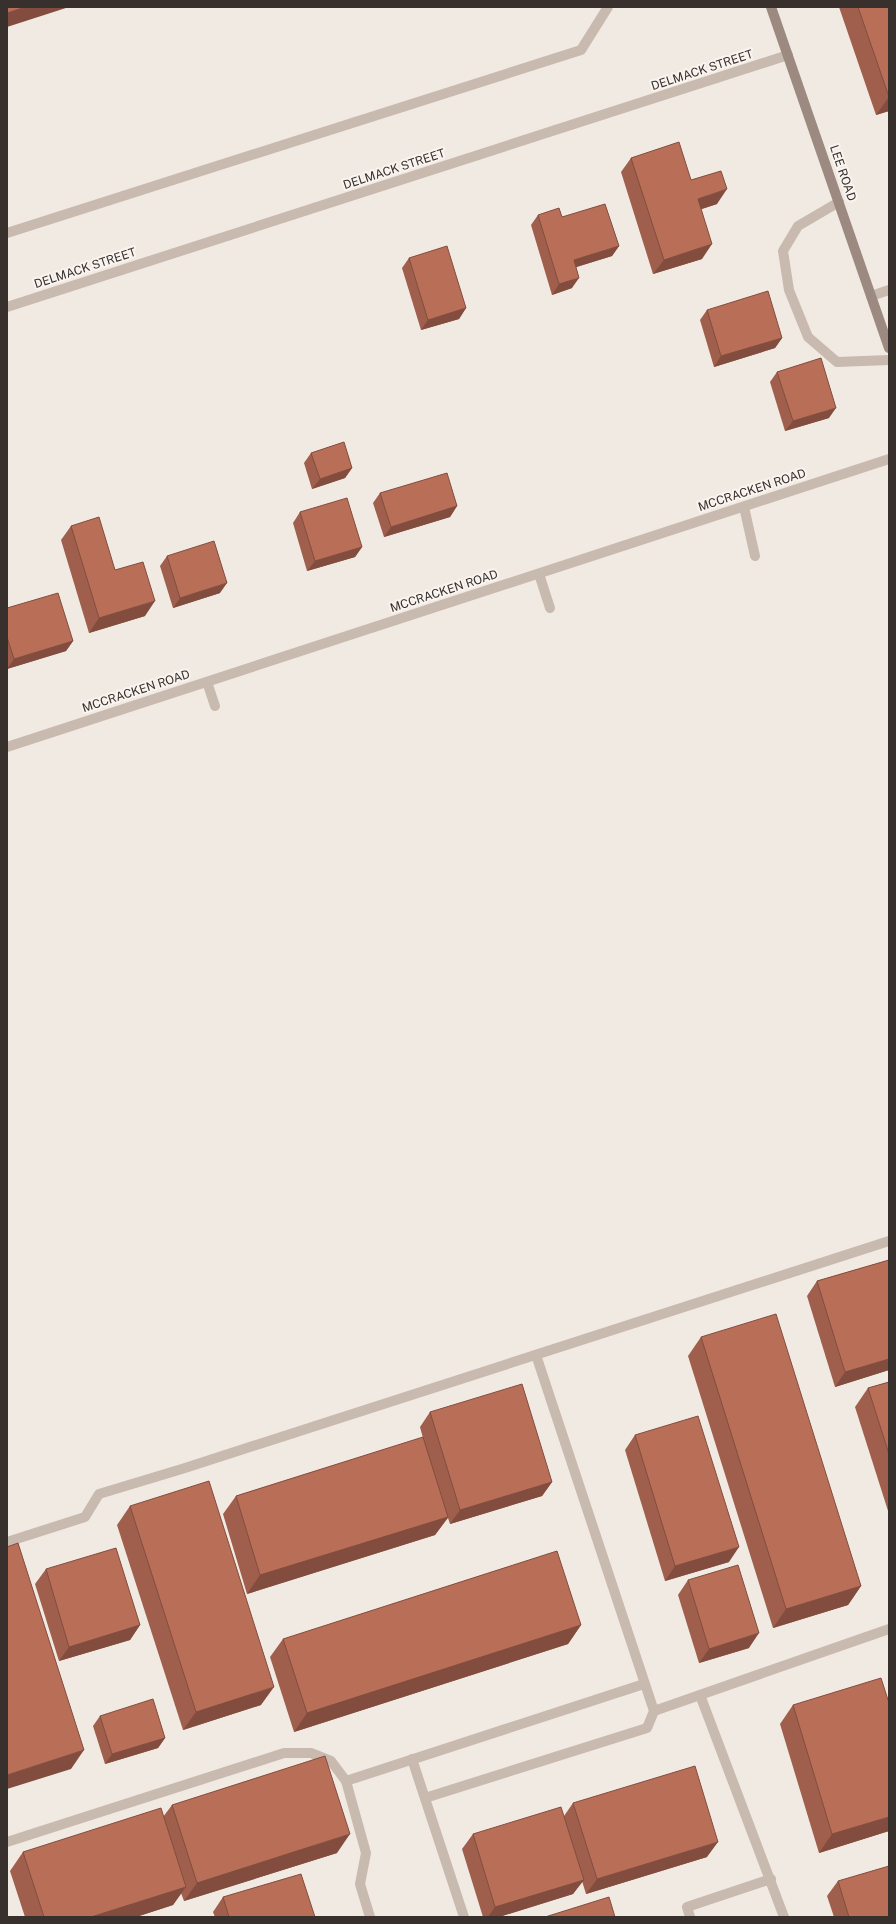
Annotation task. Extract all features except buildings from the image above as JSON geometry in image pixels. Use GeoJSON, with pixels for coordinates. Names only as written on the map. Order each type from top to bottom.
{"type":"FeatureCollection","features":[{"type":"Feature","properties":{"kind":"main road","name":"LEE ROAD"},"geometry":{"type":"LineString","coordinates":[[771,7],[889,348]]}},
{"type":"Feature","properties":{"kind":"street"},"geometry":{"type":"LineString","coordinates":[[7,233],[581,50],[608,7]]}},
{"type":"Feature","properties":{"kind":"street","name":"DELMACK STREET"},"geometry":{"type":"LineString","coordinates":[[7,307],[788,55]]}},
{"type":"Feature","properties":{"kind":"street"},"geometry":{"type":"LineString","coordinates":[[838,202],[798,226],[783,251],[788,290],[808,337],[836,362],[889,360]]}},
{"type":"Feature","properties":{"kind":"street"},"geometry":{"type":"LineString","coordinates":[[871,296],[889,290]]}},
{"type":"Feature","properties":{"kind":"street","name":"MCCRACKEN ROAD"},"geometry":{"type":"LineString","coordinates":[[7,747],[889,459]]}},
{"type":"Feature","properties":{"kind":"street"},"geometry":{"type":"LineString","coordinates":[[744,507],[756,556]]}},
{"type":"Feature","properties":{"kind":"street"},"geometry":{"type":"LineString","coordinates":[[540,574],[550,608]]}},
{"type":"Feature","properties":{"kind":"street"},"geometry":{"type":"LineString","coordinates":[[207,682],[215,706]]}},
{"type":"Feature","properties":{"kind":"street"},"geometry":{"type":"LineString","coordinates":[[7,1542],[85,1517],[99,1494],[200,1463],[889,1241]]}},
{"type":"Feature","properties":{"kind":"street"},"geometry":{"type":"LineString","coordinates":[[424,1798],[647,1728],[654,1711],[536,1355]]}},
{"type":"Feature","properties":{"kind":"street"},"geometry":{"type":"LineString","coordinates":[[654,1711],[889,1629]]}},
{"type":"Feature","properties":{"kind":"street"},"geometry":{"type":"LineString","coordinates":[[346,1781],[644,1684]]}},
{"type":"Feature","properties":{"kind":"street"},"geometry":{"type":"LineString","coordinates":[[700,1695],[771,1879],[784,1917]]}},
{"type":"Feature","properties":{"kind":"street"},"geometry":{"type":"LineString","coordinates":[[7,1842],[284,1753],[311,1753],[331,1761],[346,1781],[366,1853],[360,1884],[370,1917]]}},
{"type":"Feature","properties":{"kind":"street"},"geometry":{"type":"LineString","coordinates":[[412,1759],[464,1917]]}},
{"type":"Feature","properties":{"kind":"street"},"geometry":{"type":"LineString","coordinates":[[690,1917],[687,1907],[771,1879]]}}]}
